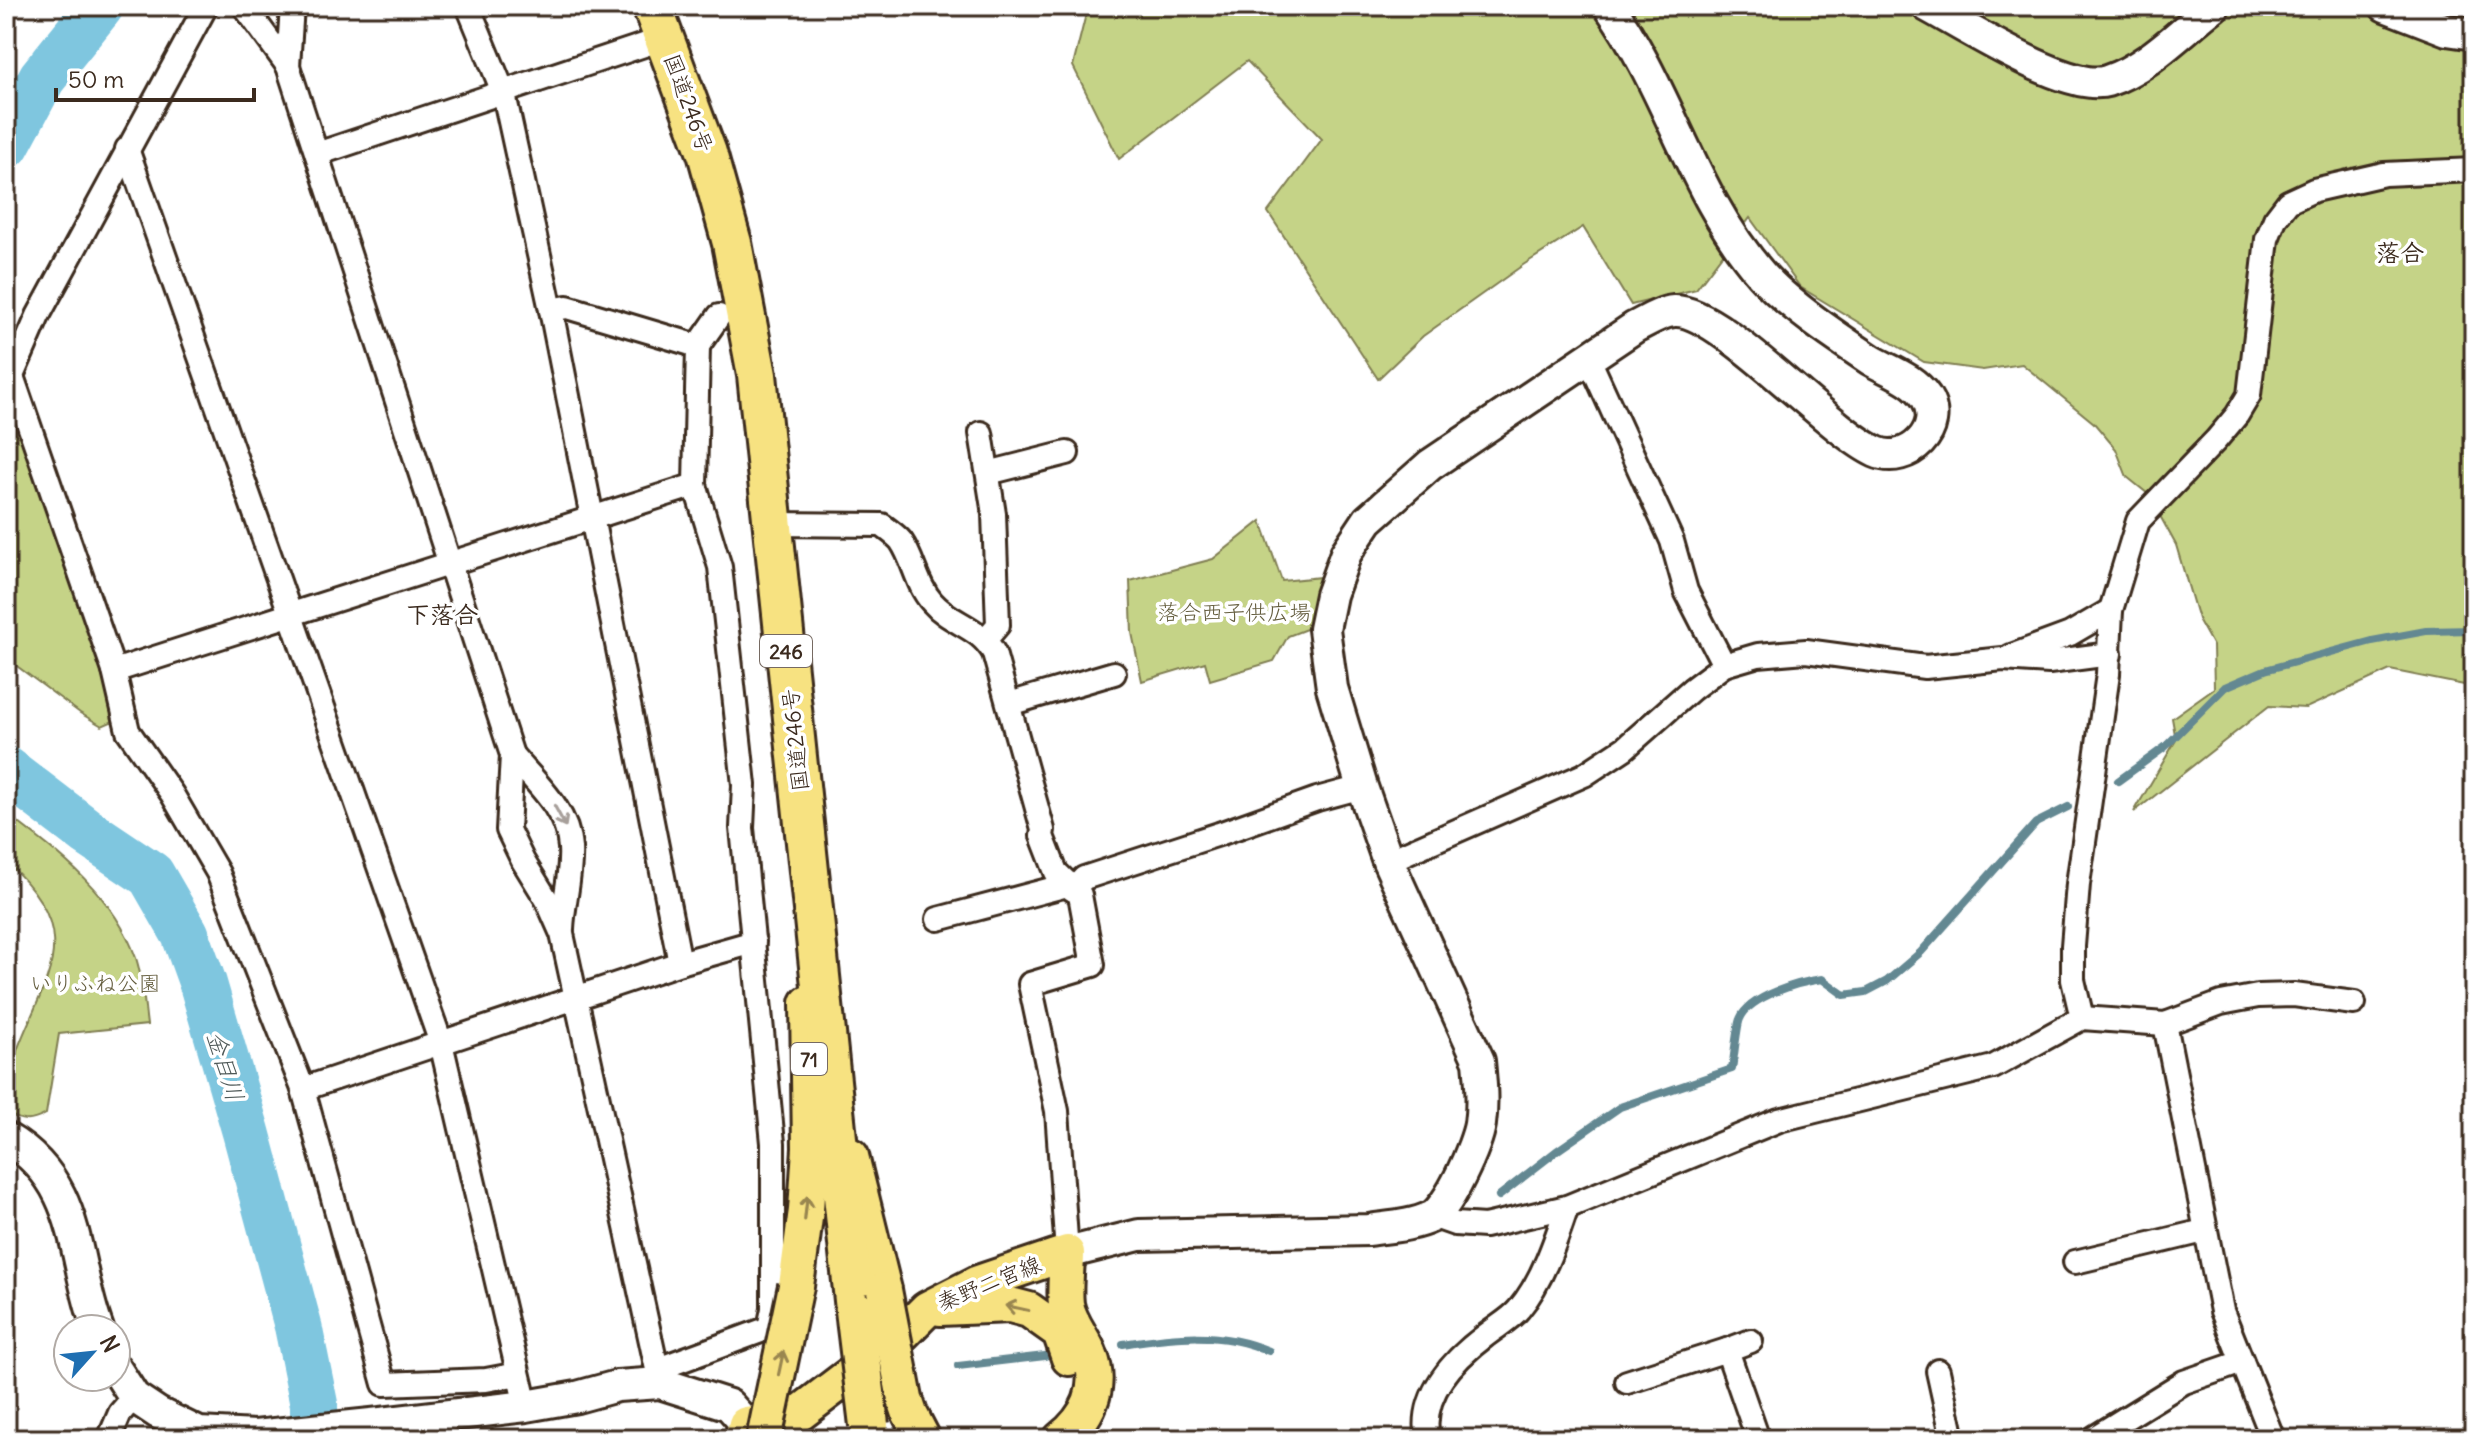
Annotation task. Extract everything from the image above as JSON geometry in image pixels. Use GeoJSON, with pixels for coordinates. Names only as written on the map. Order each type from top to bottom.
{"type":"FeatureCollection","features":[{"type":"Feature","properties":{"kind":"highway","name":"国道246号"},"geometry":{"type":"LineString","coordinates":[[659,22],[707,153],[732,243],[757,375],[831,1078],[870,1300],[870,1432]]}},
{"type":"Feature","properties":{"kind":"main road","name":"71"},"geometry":{"type":"LineString","coordinates":[[751,1434],[796,1286],[806,1210],[810,1148],[805,832]]}},
{"type":"Feature","properties":{"kind":"main road","name":"秦野二宮線"},"geometry":{"type":"LineString","coordinates":[[751,1434],[790,1428],[896,1340],[927,1309],[978,1283],[1067,1253],[1066,1305],[1090,1355],[1094,1371],[1095,1391],[1087,1412]]}},
{"type":"Feature","properties":{"kind":"main road"},"geometry":{"type":"LineString","coordinates":[[870,1300],[910,1414],[923,1439]]}},
{"type":"Feature","properties":{"kind":"main road"},"geometry":{"type":"LineString","coordinates":[[927,1309],[1010,1305],[1029,1310],[1060,1332],[1087,1412],[1061,1439]]}},
{"type":"Feature","properties":{"kind":"street"},"geometry":{"type":"LineString","coordinates":[[206,6],[38,316],[12,376],[114,671],[128,731],[172,794],[218,873],[303,1089],[384,1384],[486,1380],[518,1374]]}},
{"type":"Feature","properties":{"kind":"street"},"geometry":{"type":"LineString","coordinates":[[244,6],[288,66],[512,755],[508,830],[562,934],[659,1376]]}},
{"type":"Feature","properties":{"kind":"street"},"geometry":{"type":"LineString","coordinates":[[288,66],[292,6]]}},
{"type":"Feature","properties":{"kind":"street"},"geometry":{"type":"LineString","coordinates":[[468,6],[504,94],[551,310],[680,963]]}},
{"type":"Feature","properties":{"kind":"street"},"geometry":{"type":"LineString","coordinates":[[1435,1217],[1454,1190],[1480,1125],[1482,1092],[1479,1061],[1388,861],[1332,688],[1324,629],[1331,595],[1346,553],[1368,520],[1430,465],[1588,357],[1655,316],[1675,310],[1716,326],[1817,410],[1878,453],[1892,455],[1918,444],[1928,434],[1932,418],[1926,398],[1909,380],[1872,360],[1789,300],[1762,275],[1727,228],[1637,51],[1609,6]]}},
{"type":"Feature","properties":{"kind":"street"},"geometry":{"type":"LineString","coordinates":[[1927,6],[2017,55],[2079,82],[2105,82],[2145,62],[2214,6]]}},
{"type":"Feature","properties":{"kind":"street"},"geometry":{"type":"LineString","coordinates":[[2385,6],[2447,30],[2474,34]]}},
{"type":"Feature","properties":{"kind":"street"},"geometry":{"type":"LineString","coordinates":[[317,154],[504,94],[659,22]]}},
{"type":"Feature","properties":{"kind":"street"},"geometry":{"type":"LineString","coordinates":[[127,149],[441,1043],[526,1406]]}},
{"type":"Feature","properties":{"kind":"street"},"geometry":{"type":"LineString","coordinates":[[2082,1018],[2073,980],[2073,946],[2078,884],[2110,654],[2111,610],[2138,521],[2216,440],[2249,395],[2267,239],[2275,219],[2288,202],[2314,190],[2384,174],[2474,170]]}},
{"type":"Feature","properties":{"kind":"street"},"geometry":{"type":"LineString","coordinates":[[551,310],[567,307],[698,346]]}},
{"type":"Feature","properties":{"kind":"street"},"geometry":{"type":"LineString","coordinates":[[131,1393],[158,1413],[199,1433],[255,1436],[376,1429],[577,1397],[659,1376],[769,1328],[773,1309],[773,1143],[742,828],[744,785],[720,567],[695,485],[698,346],[719,316]]}},
{"type":"Feature","properties":{"kind":"street"},"geometry":{"type":"LineString","coordinates":[[1588,357],[1672,541],[1686,591],[1724,665]]}},
{"type":"Feature","properties":{"kind":"street"},"geometry":{"type":"LineString","coordinates":[[981,433],[994,514],[998,625],[986,639]]}},
{"type":"Feature","properties":{"kind":"street"},"geometry":{"type":"LineString","coordinates":[[988,473],[1067,453]]}},
{"type":"Feature","properties":{"kind":"street"},"geometry":{"type":"LineString","coordinates":[[114,671],[695,485]]}},
{"type":"Feature","properties":{"kind":"street"},"geometry":{"type":"LineString","coordinates":[[772,524],[882,525],[901,541],[918,583],[933,604],[986,639],[994,653],[1043,830],[1042,836],[1056,872],[1080,895],[1093,965],[1030,984],[1057,1111],[1067,1253],[1139,1235],[1369,1230],[1435,1217],[1455,1224],[1485,1226],[1567,1207],[1779,1120],[1993,1067],[2082,1018],[2165,1024],[2221,1003],[2258,996],[2294,995],[2354,1003]]}},
{"type":"Feature","properties":{"kind":"street"},"geometry":{"type":"LineString","coordinates":[[2003,659],[2070,634],[2111,610]]}},
{"type":"Feature","properties":{"kind":"street"},"geometry":{"type":"LineString","coordinates":[[1388,861],[1584,775],[1625,748],[1724,665],[1758,655],[1806,651],[1925,667],[2003,659],[2049,662],[2110,654]]}},
{"type":"Feature","properties":{"kind":"street"},"geometry":{"type":"LineString","coordinates":[[1009,704],[1114,673]]}},
{"type":"Feature","properties":{"kind":"street"},"geometry":{"type":"LineString","coordinates":[[512,755],[555,804],[567,829],[571,849],[563,901],[562,934]]}},
{"type":"Feature","properties":{"kind":"street"},"geometry":{"type":"LineString","coordinates":[[938,919],[1070,888],[1084,878],[1317,799],[1362,787]]}},
{"type":"Feature","properties":{"kind":"street"},"geometry":{"type":"LineString","coordinates":[[303,1089],[680,963],[754,942]]}},
{"type":"Feature","properties":{"kind":"street"},"geometry":{"type":"LineString","coordinates":[[2165,1024],[2222,1311],[2273,1439]]}},
{"type":"Feature","properties":{"kind":"street"},"geometry":{"type":"LineString","coordinates":[[6,1138],[21,1147],[48,1174],[70,1217],[92,1313]]}},
{"type":"Feature","properties":{"kind":"street"},"geometry":{"type":"LineString","coordinates":[[1428,1439],[1426,1430],[1431,1395],[1466,1351],[1519,1309],[1549,1257],[1567,1207]]}},
{"type":"Feature","properties":{"kind":"street"},"geometry":{"type":"LineString","coordinates":[[2075,1262],[2204,1231]]}},
{"type":"Feature","properties":{"kind":"street"},"geometry":{"type":"LineString","coordinates":[[1627,1382],[1751,1341]]}},
{"type":"Feature","properties":{"kind":"street"},"geometry":{"type":"LineString","coordinates":[[1727,1350],[1758,1439]]}},
{"type":"Feature","properties":{"kind":"street"},"geometry":{"type":"LineString","coordinates":[[2092,1439],[2184,1382],[2213,1369],[2242,1362]]}},
{"type":"Feature","properties":{"kind":"street"},"geometry":{"type":"LineString","coordinates":[[1938,1371],[1953,1439]]}},
{"type":"Feature","properties":{"kind":"street"},"geometry":{"type":"LineString","coordinates":[[659,1376],[729,1405],[751,1434]]}},
{"type":"Feature","properties":{"kind":"street"},"geometry":{"type":"LineString","coordinates":[[109,1439],[120,1413],[134,1397]]}},
{"type":"Feature","properties":{"kind":"street"},"geometry":{"type":"LineString","coordinates":[[577,1397],[654,1402],[751,1434]]}},
{"type":"Feature","properties":{"kind":"green space"},"geometry":{"type":"Polygon","coordinates":[[[1088,6],[2474,6],[2474,687],[2390,670],[2306,708],[2269,706],[2134,812],[2176,740],[2172,718],[2214,688],[2213,646],[2198,619],[2176,545],[2148,494],[2127,477],[2116,449],[2094,423],[2022,364],[1983,370],[1924,362],[1800,287],[1750,218],[1696,289],[1631,305],[1583,227],[1423,336],[1378,379],[1268,212],[1322,139],[1247,61],[1119,159],[1073,66],[1088,6]]]}},
{"type":"Feature","properties":{"kind":"green space"},"geometry":{"type":"Polygon","coordinates":[[[6,389],[118,719],[102,726],[6,658],[6,389]]]}},
{"type":"Feature","properties":{"kind":"green space","name":"落合西子供広場"},"geometry":{"type":"Polygon","coordinates":[[[1261,521],[1282,581],[1321,577],[1309,628],[1288,636],[1274,661],[1210,680],[1205,662],[1142,681],[1132,633],[1130,581],[1213,559],[1261,521]]]}},
{"type":"Feature","properties":{"kind":"green space","name":"いりふね公園"},"geometry":{"type":"Polygon","coordinates":[[[6,813],[64,859],[114,914],[136,958],[147,1025],[59,1034],[46,1114],[30,1120],[16,1118],[6,1112],[6,1088],[17,1049],[50,968],[53,943],[49,918],[34,891],[6,862],[6,813]]]}},
{"type":"Feature","properties":{"kind":"waterway","name":"金目川"},"geometry":{"type":"LineString","coordinates":[[6,145],[42,78],[100,6]]}},
{"type":"Feature","properties":{"kind":"waterway"},"geometry":{"type":"LineString","coordinates":[[2118,781],[2165,747],[2225,687],[2265,670],[2372,641],[2426,631],[2474,630]]}},
{"type":"Feature","properties":{"kind":"waterway","name":"金目川"},"geometry":{"type":"LineString","coordinates":[[6,770],[87,832],[151,875],[185,934],[203,984],[246,1132],[298,1326],[314,1404],[314,1439]]}},
{"type":"Feature","properties":{"kind":"waterway"},"geometry":{"type":"LineString","coordinates":[[1499,1196],[1620,1107],[1732,1069],[1740,1019],[1745,1011],[1764,997],[1801,983],[1822,979],[1844,995],[1866,992],[1887,981],[1921,952],[2036,823],[2068,807]]}},
{"type":"Feature","properties":{"kind":"waterway"},"geometry":{"type":"LineString","coordinates":[[1123,1344],[1179,1337],[1215,1337],[1269,1351]]}},
{"type":"Feature","properties":{"kind":"waterway"},"geometry":{"type":"LineString","coordinates":[[958,1366],[1045,1356]]}},
{"type":"Feature","properties":{"kind":"district","name":"落合"},"geometry":{"type":"Point","coordinates":[2400,252]}},
{"type":"Feature","properties":{"kind":"district","name":"下落合"},"geometry":{"type":"Point","coordinates":[442,614]}}]}
